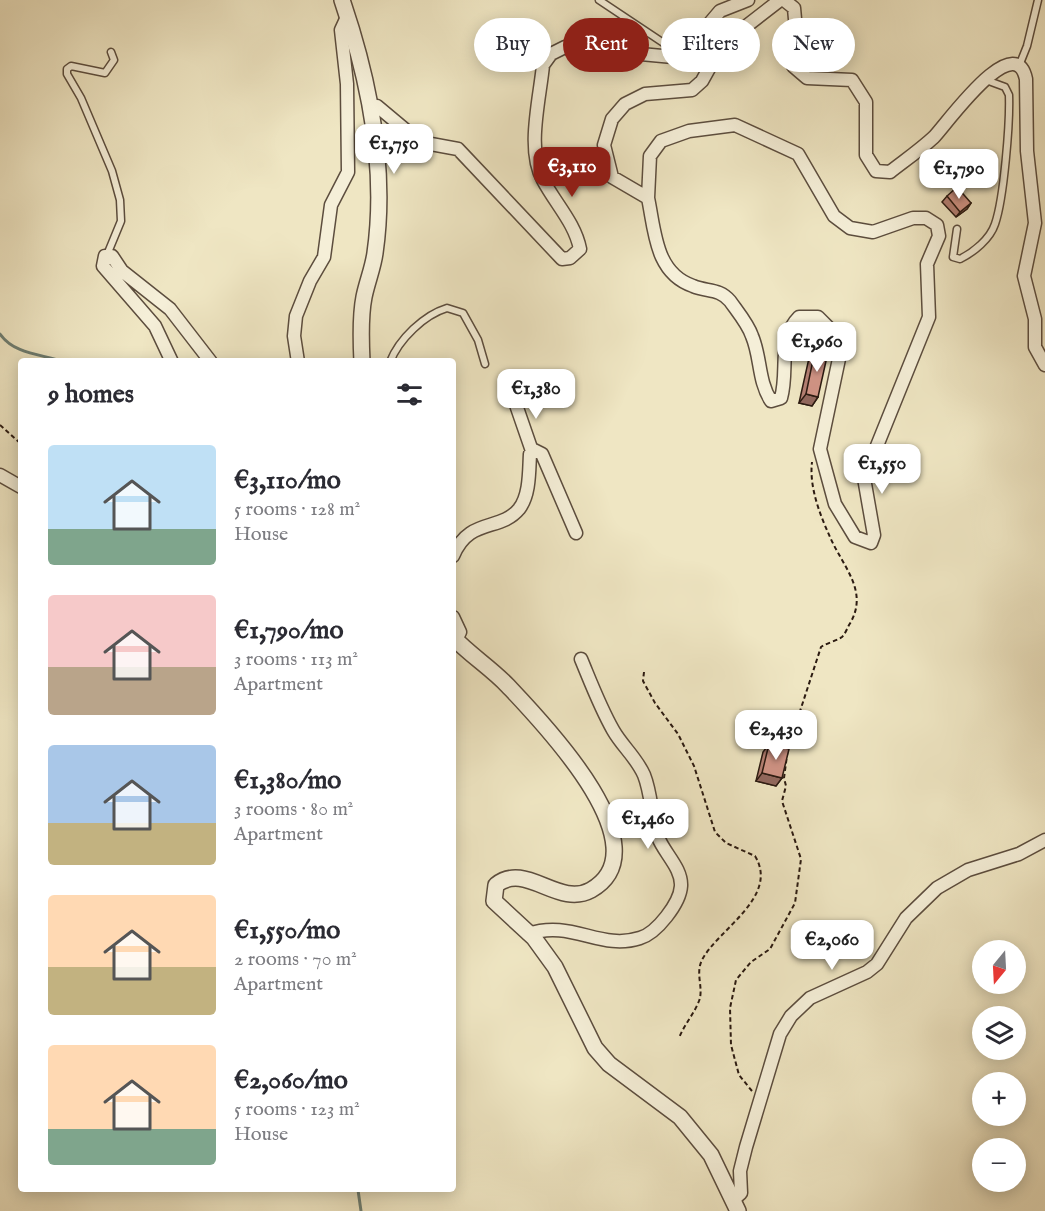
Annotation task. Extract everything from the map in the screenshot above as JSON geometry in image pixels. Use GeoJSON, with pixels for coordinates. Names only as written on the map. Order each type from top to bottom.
{"type":"FeatureCollection","features":[{"type":"Feature","properties":{"kind":"street"},"geometry":{"type":"LineString","coordinates":[[342,0],[358,48],[369,106],[380,195],[375,254],[364,300],[362,358]]}},
{"type":"Feature","properties":{"kind":"street"},"geometry":{"type":"LineString","coordinates":[[714,18],[720,11],[748,0]]}},
{"type":"Feature","properties":{"kind":"street"},"geometry":{"type":"LineString","coordinates":[[648,198],[612,177],[604,145],[612,119],[625,105],[645,94],[692,90],[702,81],[722,45],[780,0]]}},
{"type":"Feature","properties":{"kind":"street"},"geometry":{"type":"LineString","coordinates":[[784,0],[794,8],[796,30],[792,66],[807,78],[852,80],[866,102],[866,155],[876,171],[890,172],[934,137],[985,79],[1003,66],[1018,66],[1026,79],[1026,151],[1035,223],[1024,276],[1035,319],[1035,347],[1045,365]]}},
{"type":"Feature","properties":{"kind":"street"},"geometry":{"type":"LineString","coordinates":[[297,358],[294,336],[296,316],[310,281],[324,257],[331,205],[348,172],[347,84],[341,30],[347,17]]}},
{"type":"Feature","properties":{"kind":"street"},"geometry":{"type":"LineString","coordinates":[[369,106],[377,106],[420,142],[458,149],[562,258],[570,258],[580,249],[577,234],[542,178],[534,156],[543,65],[551,54],[565,47],[661,56]]}},
{"type":"Feature","properties":{"kind":"street"},"geometry":{"type":"LineString","coordinates":[[735,125],[798,154],[834,216],[850,228],[873,232],[913,218],[926,218],[937,225],[939,236],[927,264],[929,317],[864,478],[874,535],[871,543],[855,537],[834,504],[820,449],[840,354],[835,334],[818,316],[800,317],[791,326],[786,336],[784,389],[781,399],[771,402],[760,375],[752,336],[729,299],[718,291],[692,286],[674,274],[660,259],[648,198],[650,156],[661,141],[689,131],[735,125]]}},
{"type":"Feature","properties":{"kind":"street"},"geometry":{"type":"LineString","coordinates":[[170,358],[155,326],[103,266],[103,259],[107,255],[112,256],[122,271],[170,309],[208,358]]}},
{"type":"Feature","properties":{"kind":"street"},"geometry":{"type":"LineString","coordinates":[[456,551],[468,533],[506,518],[519,509],[525,494],[532,451],[514,399]]}},
{"type":"Feature","properties":{"kind":"street"},"geometry":{"type":"LineString","coordinates":[[532,451],[538,450],[542,454],[576,533]]}},
{"type":"Feature","properties":{"kind":"street"},"geometry":{"type":"LineString","coordinates":[[0,475],[18,485]]}},
{"type":"Feature","properties":{"kind":"street"},"geometry":{"type":"LineString","coordinates":[[456,623],[460,632],[456,637]]}},
{"type":"Feature","properties":{"kind":"street"},"geometry":{"type":"LineString","coordinates":[[456,641],[507,684],[587,780],[609,819],[613,850],[610,868],[604,880],[589,891],[572,895],[556,892],[515,876],[505,878],[496,885],[494,901],[528,934],[555,967],[595,1048],[609,1064],[680,1117],[711,1155],[735,1205]]}},
{"type":"Feature","properties":{"kind":"street"},"geometry":{"type":"LineString","coordinates":[[528,934],[570,930],[604,942],[642,938],[657,926],[680,893],[679,874],[659,838],[652,818],[645,778],[638,763],[614,732],[581,659]]}},
{"type":"Feature","properties":{"kind":"street"},"geometry":{"type":"LineString","coordinates":[[735,1205],[741,1194],[740,1171],[780,1034],[791,1016],[810,998],[867,972],[877,964],[906,918],[938,888],[968,870],[1019,854],[1045,840]]}},
{"type":"Feature","properties":{"kind":"lane"},"geometry":{"type":"LineString","coordinates":[[599,0],[661,41]]}},
{"type":"Feature","properties":{"kind":"lane"},"geometry":{"type":"LineString","coordinates":[[1018,66],[1027,46],[1038,0]]}},
{"type":"Feature","properties":{"kind":"lane"},"geometry":{"type":"LineString","coordinates":[[107,255],[121,221],[120,200],[112,171],[81,98],[67,74],[67,69],[71,66],[105,73],[114,60],[111,52]]}},
{"type":"Feature","properties":{"kind":"lane"},"geometry":{"type":"LineString","coordinates":[[957,229],[953,257],[960,260],[986,239],[995,225],[1009,95],[1005,87],[985,79]]}},
{"type":"Feature","properties":{"kind":"lane"},"geometry":{"type":"LineString","coordinates":[[392,358],[398,345],[412,330],[447,308],[463,313],[477,340],[485,364]]}},
{"type":"Feature","properties":{"kind":"path"},"geometry":{"type":"LineString","coordinates":[[0,425],[18,441]]}},
{"type":"Feature","properties":{"kind":"path"},"geometry":{"type":"LineString","coordinates":[[761,1102],[739,1076],[731,1045],[730,1008],[736,980],[751,962],[770,949],[795,903],[801,859],[782,801],[788,748],[821,647],[843,636],[854,617],[858,602],[847,564],[831,541],[821,517],[810,473],[812,457],[820,449]]}},
{"type":"Feature","properties":{"kind":"path"},"geometry":{"type":"LineString","coordinates":[[644,672],[643,681],[655,704],[678,734],[694,766],[715,832],[726,843],[755,856],[761,870],[757,891],[750,904],[731,927],[714,942],[702,959],[698,975],[699,1000],[679,1038]]}},
{"type":"Feature","properties":{"kind":"building"},"geometry":{"type":"Polygon","coordinates":[[[957,187],[971,203],[960,212],[947,196],[957,187]]]}},
{"type":"Feature","properties":{"kind":"building"},"geometry":{"type":"Polygon","coordinates":[[[815,350],[828,352],[818,397],[806,394],[815,350]]]}},
{"type":"Feature","properties":{"kind":"building"},"geometry":{"type":"Polygon","coordinates":[[[769,744],[789,749],[782,778],[762,773],[769,744]]]}},
{"type":"Feature","properties":{"kind":"waterway"},"geometry":{"type":"LineString","coordinates":[[0,334],[6,341],[21,350],[49,358]]}},
{"type":"Feature","properties":{"kind":"waterway"},"geometry":{"type":"LineString","coordinates":[[358,1192],[361,1211]]}}]}
